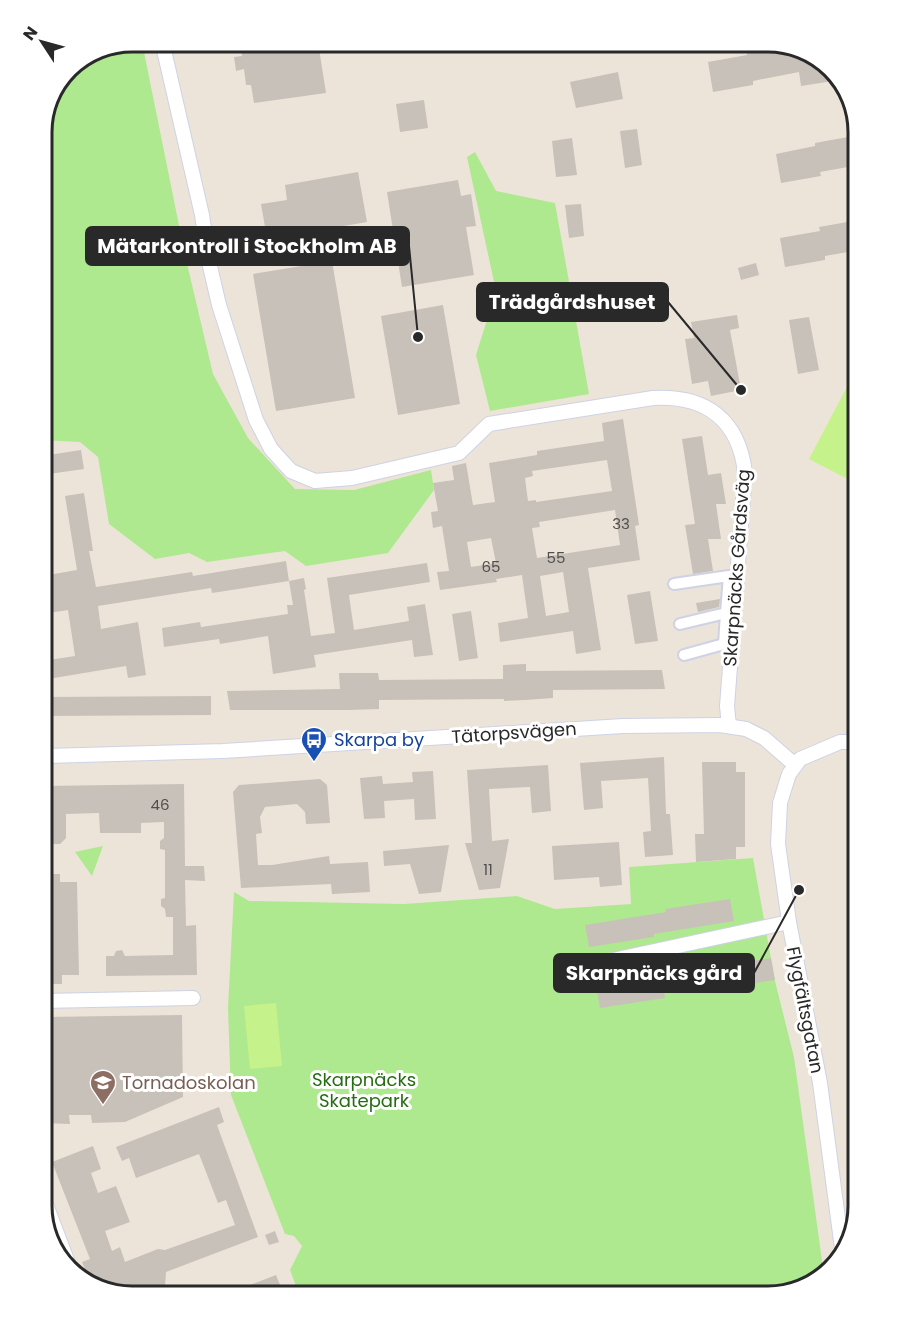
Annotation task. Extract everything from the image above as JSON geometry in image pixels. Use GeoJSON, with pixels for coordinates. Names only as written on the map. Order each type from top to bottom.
{"type":"FeatureCollection","features":[{"type":"Feature","properties":{"kind":"street","name":"Skarpnäcks Gårdsväg"},"geometry":{"type":"LineString","coordinates":[[164,52],[202,215],[209,262],[219,305],[256,420],[271,449],[291,471],[315,481],[352,478],[459,453],[489,424],[653,398],[675,397],[698,403],[721,418],[732,430],[743,452],[745,473],[727,706],[729,726]]}},
{"type":"Feature","properties":{"kind":"street"},"geometry":{"type":"LineString","coordinates":[[674,584],[729,576],[724,644],[684,655]]}},
{"type":"Feature","properties":{"kind":"street"},"geometry":{"type":"LineString","coordinates":[[680,624],[726,613]]}},
{"type":"Feature","properties":{"kind":"street","name":"Tätorpsvägen"},"geometry":{"type":"LineString","coordinates":[[52,756],[223,751],[624,726],[729,726],[746,729],[764,738],[795,765]]}},
{"type":"Feature","properties":{"kind":"street"},"geometry":{"type":"LineString","coordinates":[[795,765],[800,759],[840,742],[848,742]]}},
{"type":"Feature","properties":{"kind":"street","name":"Flygfältsgatan"},"geometry":{"type":"LineString","coordinates":[[795,765],[789,774],[780,803],[778,844],[789,922],[820,1083],[841,1240]]}},
{"type":"Feature","properties":{"kind":"street"},"geometry":{"type":"LineString","coordinates":[[599,963],[789,922]]}},
{"type":"Feature","properties":{"kind":"street"},"geometry":{"type":"LineString","coordinates":[[52,1001],[193,998]]}},
{"type":"Feature","properties":{"kind":"green space"},"geometry":{"type":"Polygon","coordinates":[[[144,52],[185,255],[213,374],[248,438],[295,489],[354,490],[431,470],[434,490],[388,553],[306,566],[285,551],[207,562],[189,553],[155,559],[109,524],[98,457],[80,442],[53,441],[53,127],[55,111],[61,97],[80,72],[92,63],[117,54],[144,52]]]}},
{"type":"Feature","properties":{"kind":"green space"},"geometry":{"type":"Polygon","coordinates":[[[475,152],[496,191],[555,203],[589,394],[490,411],[476,355],[496,291],[467,157],[475,152]]]}},
{"type":"Feature","properties":{"kind":"green space"},"geometry":{"type":"Polygon","coordinates":[[[848,385],[848,479],[809,459],[848,385]]]}},
{"type":"Feature","properties":{"kind":"green space"},"geometry":{"type":"Polygon","coordinates":[[[103,846],[92,876],[75,852],[103,846]]]}},
{"type":"Feature","properties":{"kind":"green space","name":"Skarpnäcks Skatepark"},"geometry":{"type":"Polygon","coordinates":[[[753,858],[775,981],[794,1057],[823,1265],[809,1276],[779,1286],[296,1286],[290,1270],[302,1246],[294,1236],[285,1234],[231,1095],[228,1008],[234,892],[249,901],[404,904],[517,896],[555,909],[631,904],[629,867],[753,858]]]}},
{"type":"Feature","properties":{"kind":"green space"},"geometry":{"type":"Polygon","coordinates":[[[276,1003],[282,1066],[250,1069],[244,1006],[276,1003]]]}},
{"type":"Feature","properties":{"kind":"building"},"geometry":{"type":"Polygon","coordinates":[[[241,52],[320,52],[326,93],[254,103],[251,85],[246,85],[244,69],[236,71],[234,57],[242,56],[241,52]]]}},
{"type":"Feature","properties":{"kind":"building"},"geometry":{"type":"Polygon","coordinates":[[[747,53],[774,53],[794,57],[813,66],[830,81],[801,86],[799,72],[753,81],[753,85],[713,92],[708,62],[747,55],[747,53]]]}},
{"type":"Feature","properties":{"kind":"building"},"geometry":{"type":"Polygon","coordinates":[[[618,72],[623,99],[576,108],[570,82],[618,72]]]}},
{"type":"Feature","properties":{"kind":"building"},"geometry":{"type":"Polygon","coordinates":[[[424,100],[428,128],[400,132],[396,104],[424,100]]]}},
{"type":"Feature","properties":{"kind":"building"},"geometry":{"type":"Polygon","coordinates":[[[637,129],[642,165],[625,168],[620,131],[637,129]]]}},
{"type":"Feature","properties":{"kind":"building"},"geometry":{"type":"Polygon","coordinates":[[[848,137],[848,167],[820,172],[821,176],[781,183],[776,154],[815,146],[815,143],[848,137]]]}},
{"type":"Feature","properties":{"kind":"building"},"geometry":{"type":"Polygon","coordinates":[[[572,138],[577,175],[556,177],[552,141],[572,138]]]}},
{"type":"Feature","properties":{"kind":"building"},"geometry":{"type":"Polygon","coordinates":[[[358,172],[367,222],[332,228],[333,233],[268,244],[261,204],[287,200],[285,185],[358,172]]]}},
{"type":"Feature","properties":{"kind":"building"},"geometry":{"type":"Polygon","coordinates":[[[458,180],[461,196],[471,194],[476,226],[466,227],[474,275],[402,287],[387,192],[458,180]]]}},
{"type":"Feature","properties":{"kind":"building"},"geometry":{"type":"Polygon","coordinates":[[[581,204],[584,236],[569,238],[565,205],[581,204]]]}},
{"type":"Feature","properties":{"kind":"building"},"geometry":{"type":"Polygon","coordinates":[[[848,222],[848,252],[825,256],[825,260],[785,267],[780,238],[820,231],[819,227],[848,222]]]}},
{"type":"Feature","properties":{"kind":"building"},"geometry":{"type":"Polygon","coordinates":[[[332,261],[355,398],[276,411],[253,274],[332,261]]]}},
{"type":"Feature","properties":{"kind":"building"},"geometry":{"type":"Polygon","coordinates":[[[756,263],[759,275],[741,280],[738,268],[756,263]]]}},
{"type":"Feature","properties":{"kind":"building"},"geometry":{"type":"Polygon","coordinates":[[[443,305],[460,404],[398,415],[381,316],[443,305]]]}},
{"type":"Feature","properties":{"kind":"building"},"geometry":{"type":"Polygon","coordinates":[[[737,315],[739,328],[730,330],[741,390],[711,396],[708,381],[692,384],[685,339],[694,338],[691,322],[737,315]]]}},
{"type":"Feature","properties":{"kind":"building"},"geometry":{"type":"Polygon","coordinates":[[[809,317],[819,370],[798,374],[789,320],[809,317]]]}},
{"type":"Feature","properties":{"kind":"building"},"geometry":{"type":"Polygon","coordinates":[[[623,419],[639,525],[635,526],[640,560],[588,568],[601,650],[576,654],[573,631],[500,642],[498,623],[528,618],[522,575],[496,579],[497,582],[440,590],[437,572],[449,571],[442,526],[433,528],[431,512],[438,511],[433,483],[454,480],[452,466],[466,463],[473,505],[495,502],[489,463],[537,455],[537,451],[604,441],[602,423],[623,419]],[[607,460],[532,471],[533,476],[525,478],[528,501],[536,500],[536,502],[612,491],[607,460]],[[615,510],[539,522],[540,527],[532,528],[537,558],[620,545],[615,510]],[[491,538],[467,542],[471,567],[496,563],[491,538]],[[563,572],[540,576],[546,616],[569,612],[563,572]]]}},
{"type":"Feature","properties":{"kind":"building"},"geometry":{"type":"Polygon","coordinates":[[[702,436],[708,475],[721,473],[726,504],[716,504],[721,539],[708,539],[713,571],[693,574],[685,525],[695,524],[682,439],[702,436]]]}},
{"type":"Feature","properties":{"kind":"building"},"geometry":{"type":"Polygon","coordinates":[[[81,450],[84,469],[53,473],[53,454],[81,450]]]}},
{"type":"Feature","properties":{"kind":"building"},"geometry":{"type":"Polygon","coordinates":[[[84,493],[93,551],[89,551],[96,587],[192,572],[193,576],[286,561],[289,581],[212,593],[211,588],[98,606],[101,629],[138,622],[146,675],[128,678],[126,666],[52,678],[53,659],[75,656],[68,610],[53,612],[53,574],[77,570],[65,496],[84,493]]]}},
{"type":"Feature","properties":{"kind":"building"},"geometry":{"type":"Polygon","coordinates":[[[427,563],[430,582],[349,595],[354,630],[409,621],[407,607],[425,604],[433,655],[414,657],[412,640],[314,655],[316,667],[273,674],[268,636],[220,644],[219,639],[164,647],[162,628],[200,622],[201,627],[288,614],[287,605],[293,605],[289,581],[304,578],[311,636],[335,633],[327,578],[427,563]]]}},
{"type":"Feature","properties":{"kind":"building"},"geometry":{"type":"Polygon","coordinates":[[[650,591],[658,641],[635,644],[627,595],[650,591]]]}},
{"type":"Feature","properties":{"kind":"building"},"geometry":{"type":"Polygon","coordinates":[[[720,599],[719,607],[698,612],[696,603],[720,599]]]}},
{"type":"Feature","properties":{"kind":"building"},"geometry":{"type":"Polygon","coordinates":[[[471,611],[478,658],[459,661],[452,614],[471,611]]]}},
{"type":"Feature","properties":{"kind":"building"},"geometry":{"type":"Polygon","coordinates":[[[526,664],[526,671],[662,670],[665,689],[553,690],[553,698],[504,701],[504,699],[379,700],[379,709],[348,710],[230,710],[227,691],[340,689],[339,673],[378,673],[379,680],[503,679],[503,665],[526,664]]]}},
{"type":"Feature","properties":{"kind":"building"},"geometry":{"type":"Polygon","coordinates":[[[211,696],[211,715],[52,716],[52,697],[211,696]]]}},
{"type":"Feature","properties":{"kind":"building"},"geometry":{"type":"Polygon","coordinates":[[[664,757],[666,814],[670,814],[673,855],[645,857],[643,832],[651,831],[648,778],[601,781],[603,808],[584,810],[580,763],[664,757]]]}},
{"type":"Feature","properties":{"kind":"building"},"geometry":{"type":"Polygon","coordinates":[[[702,762],[736,762],[736,772],[745,772],[745,847],[736,847],[736,859],[696,862],[695,834],[704,834],[702,762]]]}},
{"type":"Feature","properties":{"kind":"building"},"geometry":{"type":"Polygon","coordinates":[[[548,765],[551,811],[532,813],[530,787],[489,789],[492,841],[509,839],[500,888],[479,890],[465,843],[472,843],[467,770],[548,765]]]}},
{"type":"Feature","properties":{"kind":"building"},"geometry":{"type":"Polygon","coordinates":[[[433,771],[436,819],[415,820],[414,799],[384,801],[385,818],[364,819],[360,778],[382,776],[383,784],[413,782],[412,772],[433,771]]]}},
{"type":"Feature","properties":{"kind":"building"},"geometry":{"type":"Polygon","coordinates":[[[320,779],[327,785],[330,823],[306,824],[305,812],[297,804],[265,807],[260,817],[262,833],[256,834],[258,865],[329,856],[330,864],[368,862],[370,892],[332,894],[331,884],[241,888],[233,792],[239,785],[320,779]]]}},
{"type":"Feature","properties":{"kind":"building"},"geometry":{"type":"Polygon","coordinates":[[[184,784],[185,866],[204,866],[205,881],[185,880],[186,926],[196,925],[197,975],[106,976],[106,956],[114,956],[116,951],[122,950],[125,956],[173,955],[173,917],[166,917],[165,909],[161,906],[161,899],[165,898],[165,850],[160,849],[160,841],[164,838],[164,822],[141,823],[141,833],[100,833],[99,813],[66,814],[66,838],[60,844],[52,844],[52,786],[184,784]]]}},
{"type":"Feature","properties":{"kind":"building"},"geometry":{"type":"Polygon","coordinates":[[[619,842],[622,885],[600,887],[599,877],[554,880],[552,846],[619,842]]]}},
{"type":"Feature","properties":{"kind":"building"},"geometry":{"type":"Polygon","coordinates":[[[449,845],[441,892],[419,894],[410,864],[384,866],[383,851],[449,845]]]}},
{"type":"Feature","properties":{"kind":"building"},"geometry":{"type":"Polygon","coordinates":[[[52,874],[60,874],[60,882],[77,882],[79,975],[62,975],[62,984],[52,984],[52,874]]]}},
{"type":"Feature","properties":{"kind":"building"},"geometry":{"type":"Polygon","coordinates":[[[730,899],[734,921],[589,947],[585,925],[730,899]]]}},
{"type":"Feature","properties":{"kind":"building"},"geometry":{"type":"Polygon","coordinates":[[[771,958],[775,980],[693,993],[690,971],[771,958]]]}},
{"type":"Feature","properties":{"kind":"building"},"geometry":{"type":"Polygon","coordinates":[[[661,975],[665,998],[600,1008],[596,985],[661,975]]]}},
{"type":"Feature","properties":{"kind":"building"},"geometry":{"type":"Polygon","coordinates":[[[182,1015],[183,1097],[125,1122],[92,1123],[91,1115],[69,1115],[70,1124],[52,1123],[52,1017],[182,1015]]]}},
{"type":"Feature","properties":{"kind":"building"},"geometry":{"type":"Polygon","coordinates":[[[219,1107],[224,1122],[217,1125],[258,1237],[166,1272],[165,1286],[117,1285],[92,1276],[86,1271],[82,1262],[90,1259],[52,1162],[93,1146],[101,1169],[91,1173],[98,1193],[116,1186],[130,1222],[105,1231],[112,1251],[120,1247],[125,1262],[158,1249],[165,1250],[235,1225],[226,1200],[218,1203],[199,1154],[136,1178],[129,1158],[122,1161],[116,1147],[219,1107]]]}},
{"type":"Feature","properties":{"kind":"building"},"geometry":{"type":"Polygon","coordinates":[[[275,1231],[279,1242],[269,1245],[265,1235],[275,1231]]]}},
{"type":"Feature","properties":{"kind":"building"},"geometry":{"type":"Polygon","coordinates":[[[276,1275],[280,1286],[248,1286],[276,1275]]]}},
{"type":"Feature","properties":{"kind":"place","name":"Mätarkontroll i Stockholm AB"},"geometry":{"type":"Point","coordinates":[418,337]}},
{"type":"Feature","properties":{"kind":"place","name":"Trädgårdshuset"},"geometry":{"type":"Point","coordinates":[741,390]}},
{"type":"Feature","properties":{"kind":"place","name":"Skarpa by"},"geometry":{"type":"Point","coordinates":[314,763]}},
{"type":"Feature","properties":{"kind":"place","name":"Skarpnäcks gård"},"geometry":{"type":"Point","coordinates":[799,890]}},
{"type":"Feature","properties":{"kind":"place","name":"Tornadoskolan"},"geometry":{"type":"Point","coordinates":[103,1106]}}]}
